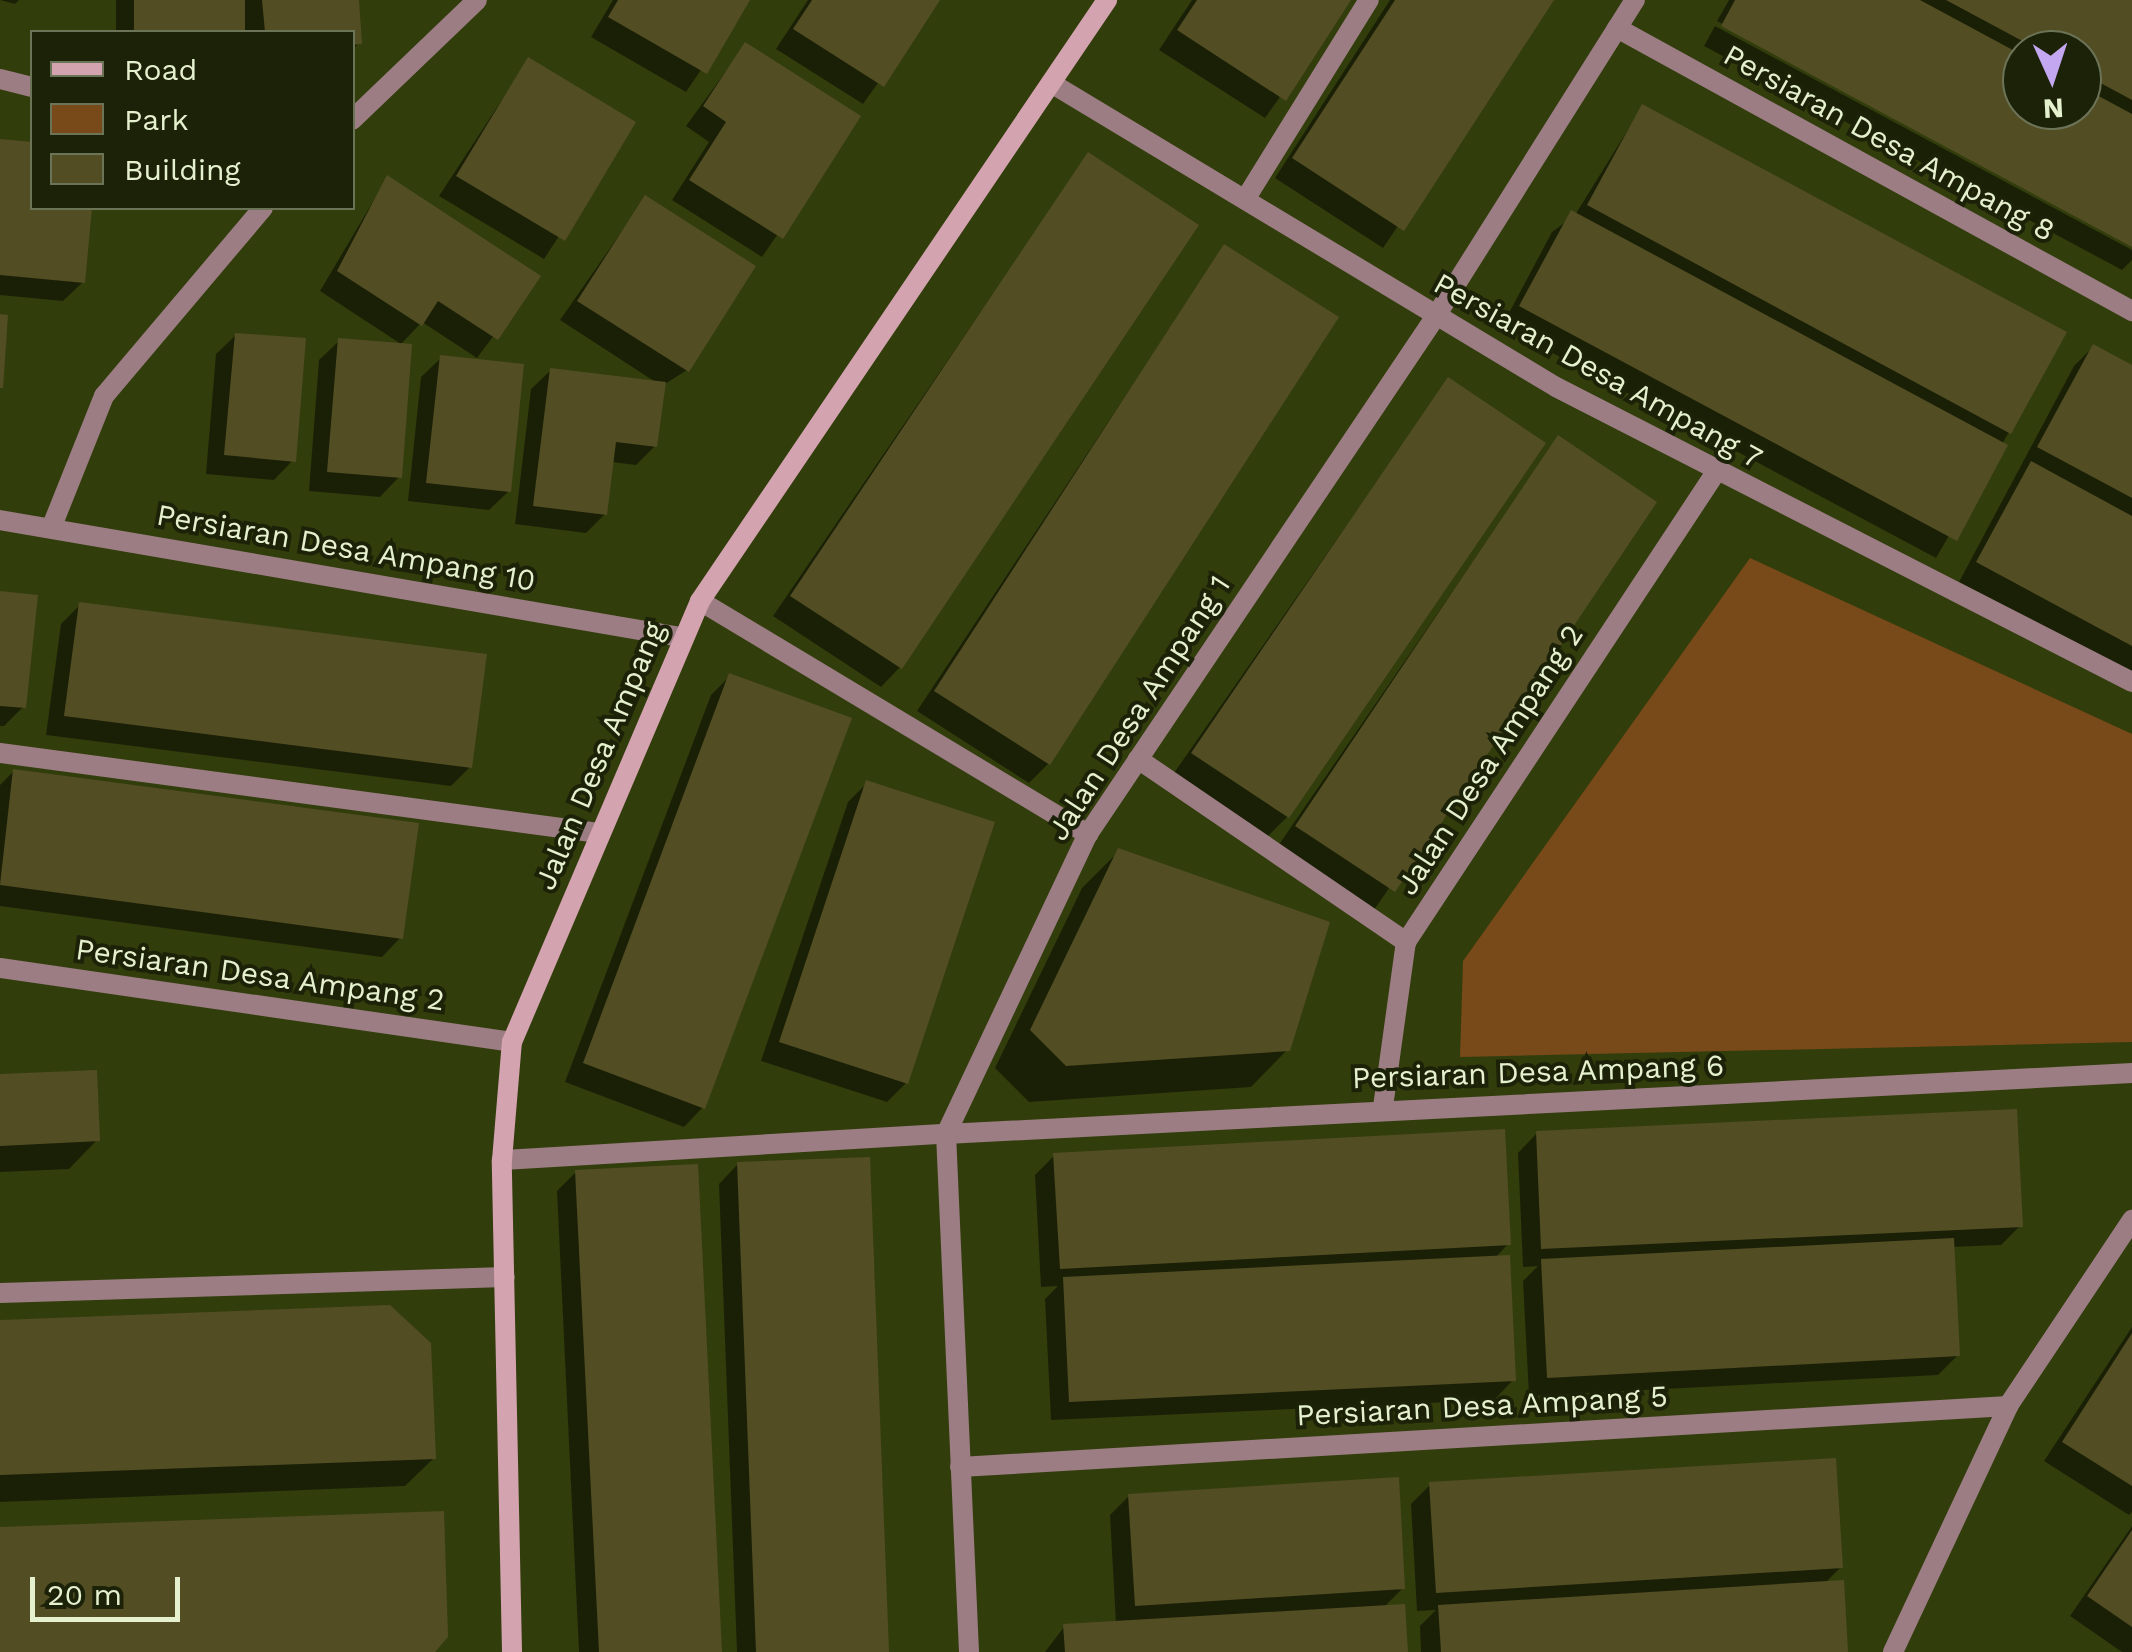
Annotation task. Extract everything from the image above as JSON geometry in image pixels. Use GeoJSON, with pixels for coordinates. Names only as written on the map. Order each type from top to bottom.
{"type":"FeatureCollection","features":[{"type":"Feature","properties":{"kind":"street"},"geometry":{"type":"LineString","coordinates":[[355,117],[478,0]]}},
{"type":"Feature","properties":{"kind":"street","name":"Jalan Desa Ampang"},"geometry":{"type":"LineString","coordinates":[[512,1652],[502,1160],[512,1042],[700,601],[1107,0]]}},
{"type":"Feature","properties":{"kind":"street"},"geometry":{"type":"LineString","coordinates":[[1246,198],[1369,0]]}},
{"type":"Feature","properties":{"kind":"street","name":"Jalan Desa Ampang 1"},"geometry":{"type":"LineString","coordinates":[[969,1652],[946,1134],[1088,834],[1434,319],[1635,0]]}},
{"type":"Feature","properties":{"kind":"street","name":"Persiaran Desa Ampang 8"},"geometry":{"type":"LineString","coordinates":[[1617,28],[2132,311]]}},
{"type":"Feature","properties":{"kind":"street"},"geometry":{"type":"LineString","coordinates":[[0,80],[30,87]]}},
{"type":"Feature","properties":{"kind":"street","name":"Persiaran Desa Ampang 7"},"geometry":{"type":"LineString","coordinates":[[1051,83],[1246,198],[1434,319],[1716,472],[2132,682]]}},
{"type":"Feature","properties":{"kind":"street"},"geometry":{"type":"LineString","coordinates":[[52,526],[104,396],[261,210]]}},
{"type":"Feature","properties":{"kind":"street","name":"Jalan Desa Ampang 2"},"geometry":{"type":"LineString","coordinates":[[1382,1108],[1406,942],[1716,472]]}},
{"type":"Feature","properties":{"kind":"street","name":"Persiaran Desa Ampang 10"},"geometry":{"type":"LineString","coordinates":[[0,520],[681,638]]}},
{"type":"Feature","properties":{"kind":"street"},"geometry":{"type":"LineString","coordinates":[[700,601],[1088,834]]}},
{"type":"Feature","properties":{"kind":"street"},"geometry":{"type":"LineString","coordinates":[[0,753],[599,833]]}},
{"type":"Feature","properties":{"kind":"street"},"geometry":{"type":"LineString","coordinates":[[1138,759],[1406,942]]}},
{"type":"Feature","properties":{"kind":"street","name":"Persiaran Desa Ampang 2"},"geometry":{"type":"LineString","coordinates":[[0,968],[512,1042]]}},
{"type":"Feature","properties":{"kind":"street","name":"Persiaran Desa Ampang 6"},"geometry":{"type":"LineString","coordinates":[[502,1160],[1382,1108],[2132,1073]]}},
{"type":"Feature","properties":{"kind":"street"},"geometry":{"type":"LineString","coordinates":[[1893,1652],[2008,1406],[2132,1220]]}},
{"type":"Feature","properties":{"kind":"street"},"geometry":{"type":"LineString","coordinates":[[0,1293],[504,1277]]}},
{"type":"Feature","properties":{"kind":"street","name":"Persiaran Desa Ampang 5"},"geometry":{"type":"LineString","coordinates":[[960,1467],[2008,1406]]}},
{"type":"Feature","properties":{"kind":"green space"},"geometry":{"type":"Polygon","coordinates":[[[1750,558],[2132,734],[2132,1042],[1460,1057],[1463,961],[1750,558]]]}},
{"type":"Feature","properties":{"kind":"building"},"geometry":{"type":"Polygon","coordinates":[[[134,0],[245,0],[245,30],[134,30],[134,0]]]}},
{"type":"Feature","properties":{"kind":"building"},"geometry":{"type":"Polygon","coordinates":[[[262,0],[359,0],[362,44],[355,45],[355,30],[265,30],[262,0]]]}},
{"type":"Feature","properties":{"kind":"building"},"geometry":{"type":"Polygon","coordinates":[[[618,0],[750,0],[707,74],[608,17],[618,0]]]}},
{"type":"Feature","properties":{"kind":"building"},"geometry":{"type":"Polygon","coordinates":[[[812,0],[940,0],[884,87],[793,29],[812,0]]]}},
{"type":"Feature","properties":{"kind":"building"},"geometry":{"type":"Polygon","coordinates":[[[1197,0],[1351,0],[1286,101],[1177,30],[1197,0]]]}},
{"type":"Feature","properties":{"kind":"building"},"geometry":{"type":"Polygon","coordinates":[[[1395,0],[1554,0],[1404,231],[1292,158],[1395,0]]]}},
{"type":"Feature","properties":{"kind":"building"},"geometry":{"type":"Polygon","coordinates":[[[1735,0],[1920,0],[2002,44],[2002,130],[2102,130],[2102,98],[2132,114],[2132,247],[1721,26],[1735,0]]]}},
{"type":"Feature","properties":{"kind":"building"},"geometry":{"type":"Polygon","coordinates":[[[1946,0],[2132,0],[2132,100],[2102,84],[2102,30],[2002,30],[1946,0]]]}},
{"type":"Feature","properties":{"kind":"building"},"geometry":{"type":"Polygon","coordinates":[[[745,42],[861,116],[783,239],[689,180],[726,122],[703,106],[745,42]]]}},
{"type":"Feature","properties":{"kind":"building"},"geometry":{"type":"Polygon","coordinates":[[[528,57],[636,122],[565,241],[456,176],[528,57]]]}},
{"type":"Feature","properties":{"kind":"building"},"geometry":{"type":"Polygon","coordinates":[[[1642,104],[2067,332],[2011,434],[1587,205],[1642,104]]]}},
{"type":"Feature","properties":{"kind":"building"},"geometry":{"type":"Polygon","coordinates":[[[0,139],[30,142],[30,210],[92,210],[85,283],[0,275],[0,139]]]}},
{"type":"Feature","properties":{"kind":"building"},"geometry":{"type":"Polygon","coordinates":[[[1088,152],[1199,225],[902,669],[790,596],[1088,152]]]}},
{"type":"Feature","properties":{"kind":"building"},"geometry":{"type":"Polygon","coordinates":[[[387,175],[541,276],[498,340],[438,301],[422,326],[337,271],[387,175]]]}},
{"type":"Feature","properties":{"kind":"building"},"geometry":{"type":"Polygon","coordinates":[[[645,195],[756,266],[689,372],[577,301],[645,195]]]}},
{"type":"Feature","properties":{"kind":"building"},"geometry":{"type":"Polygon","coordinates":[[[1571,210],[2008,445],[1957,541],[1519,306],[1571,210]]]}},
{"type":"Feature","properties":{"kind":"building"},"geometry":{"type":"Polygon","coordinates":[[[1224,244],[1339,317],[1050,765],[934,691],[1224,244]]]}},
{"type":"Feature","properties":{"kind":"building"},"geometry":{"type":"Polygon","coordinates":[[[0,314],[8,315],[3,388],[0,388],[0,314]]]}},
{"type":"Feature","properties":{"kind":"building"},"geometry":{"type":"Polygon","coordinates":[[[235,333],[306,338],[296,462],[224,455],[235,333]]]}},
{"type":"Feature","properties":{"kind":"building"},"geometry":{"type":"Polygon","coordinates":[[[338,338],[412,344],[402,478],[327,472],[338,338]]]}},
{"type":"Feature","properties":{"kind":"building"},"geometry":{"type":"Polygon","coordinates":[[[2093,344],[2132,365],[2132,498],[2037,447],[2093,344]]]}},
{"type":"Feature","properties":{"kind":"building"},"geometry":{"type":"Polygon","coordinates":[[[440,355],[524,364],[511,492],[426,483],[440,355]]]}},
{"type":"Feature","properties":{"kind":"building"},"geometry":{"type":"Polygon","coordinates":[[[550,368],[666,382],[657,447],[616,442],[607,515],[533,506],[550,368]]]}},
{"type":"Feature","properties":{"kind":"building"},"geometry":{"type":"Polygon","coordinates":[[[1448,377],[1546,443],[1289,818],[1191,753],[1448,377]]]}},
{"type":"Feature","properties":{"kind":"building"},"geometry":{"type":"Polygon","coordinates":[[[1558,435],[1657,502],[1395,892],[1295,826],[1558,435]]]}},
{"type":"Feature","properties":{"kind":"building"},"geometry":{"type":"Polygon","coordinates":[[[2031,461],[2132,516],[2132,646],[1976,562],[2031,461]]]}},
{"type":"Feature","properties":{"kind":"building"},"geometry":{"type":"Polygon","coordinates":[[[0,591],[38,595],[26,708],[0,706],[0,591]]]}},
{"type":"Feature","properties":{"kind":"building"},"geometry":{"type":"Polygon","coordinates":[[[79,602],[487,654],[472,768],[64,716],[79,602]]]}},
{"type":"Feature","properties":{"kind":"building"},"geometry":{"type":"Polygon","coordinates":[[[729,673],[852,718],[705,1109],[583,1063],[729,673]]]}},
{"type":"Feature","properties":{"kind":"building"},"geometry":{"type":"Polygon","coordinates":[[[13,769],[419,823],[403,939],[0,885],[13,769]]]}},
{"type":"Feature","properties":{"kind":"building"},"geometry":{"type":"Polygon","coordinates":[[[866,780],[995,822],[908,1084],[779,1042],[866,780]]]}},
{"type":"Feature","properties":{"kind":"building"},"geometry":{"type":"Polygon","coordinates":[[[1118,848],[1330,922],[1290,1051],[1066,1066],[1030,1030],[1118,848]]]}},
{"type":"Feature","properties":{"kind":"building"},"geometry":{"type":"Polygon","coordinates":[[[97,1070],[100,1141],[0,1146],[0,1074],[97,1070]]]}},
{"type":"Feature","properties":{"kind":"building"},"geometry":{"type":"Polygon","coordinates":[[[2017,1109],[2023,1227],[1541,1249],[1536,1131],[2017,1109]]]}},
{"type":"Feature","properties":{"kind":"building"},"geometry":{"type":"Polygon","coordinates":[[[1505,1129],[1511,1245],[1060,1269],[1053,1153],[1505,1129]]]}},
{"type":"Feature","properties":{"kind":"building"},"geometry":{"type":"Polygon","coordinates":[[[870,1157],[889,1652],[756,1652],[737,1162],[870,1157]]]}},
{"type":"Feature","properties":{"kind":"building"},"geometry":{"type":"Polygon","coordinates":[[[698,1164],[722,1652],[599,1652],[575,1170],[698,1164]]]}},
{"type":"Feature","properties":{"kind":"building"},"geometry":{"type":"Polygon","coordinates":[[[1954,1238],[1960,1356],[1547,1378],[1541,1259],[1954,1238]]]}},
{"type":"Feature","properties":{"kind":"building"},"geometry":{"type":"Polygon","coordinates":[[[1510,1255],[1516,1381],[1069,1402],[1063,1277],[1510,1255]]]}},
{"type":"Feature","properties":{"kind":"building"},"geometry":{"type":"Polygon","coordinates":[[[390,1305],[431,1343],[436,1459],[0,1475],[0,1320],[390,1305]]]}},
{"type":"Feature","properties":{"kind":"building"},"geometry":{"type":"Polygon","coordinates":[[[2132,1333],[2132,1486],[2062,1442],[2132,1333]]]}},
{"type":"Feature","properties":{"kind":"building"},"geometry":{"type":"Polygon","coordinates":[[[1836,1458],[1843,1568],[1436,1593],[1429,1482],[1836,1458]]]}},
{"type":"Feature","properties":{"kind":"building"},"geometry":{"type":"Polygon","coordinates":[[[1399,1477],[1405,1589],[1135,1606],[1128,1494],[1399,1477]]]}},
{"type":"Feature","properties":{"kind":"building"},"geometry":{"type":"Polygon","coordinates":[[[444,1511],[448,1637],[435,1652],[0,1652],[0,1527],[444,1511]]]}},
{"type":"Feature","properties":{"kind":"building"},"geometry":{"type":"Polygon","coordinates":[[[2132,1530],[2132,1627],[2087,1596],[2132,1530]]]}},
{"type":"Feature","properties":{"kind":"building"},"geometry":{"type":"Polygon","coordinates":[[[1844,1580],[1848,1652],[1441,1652],[1438,1605],[1844,1580]]]}},
{"type":"Feature","properties":{"kind":"building"},"geometry":{"type":"Polygon","coordinates":[[[1405,1604],[1408,1652],[1065,1652],[1063,1624],[1405,1604]]]}}]}
